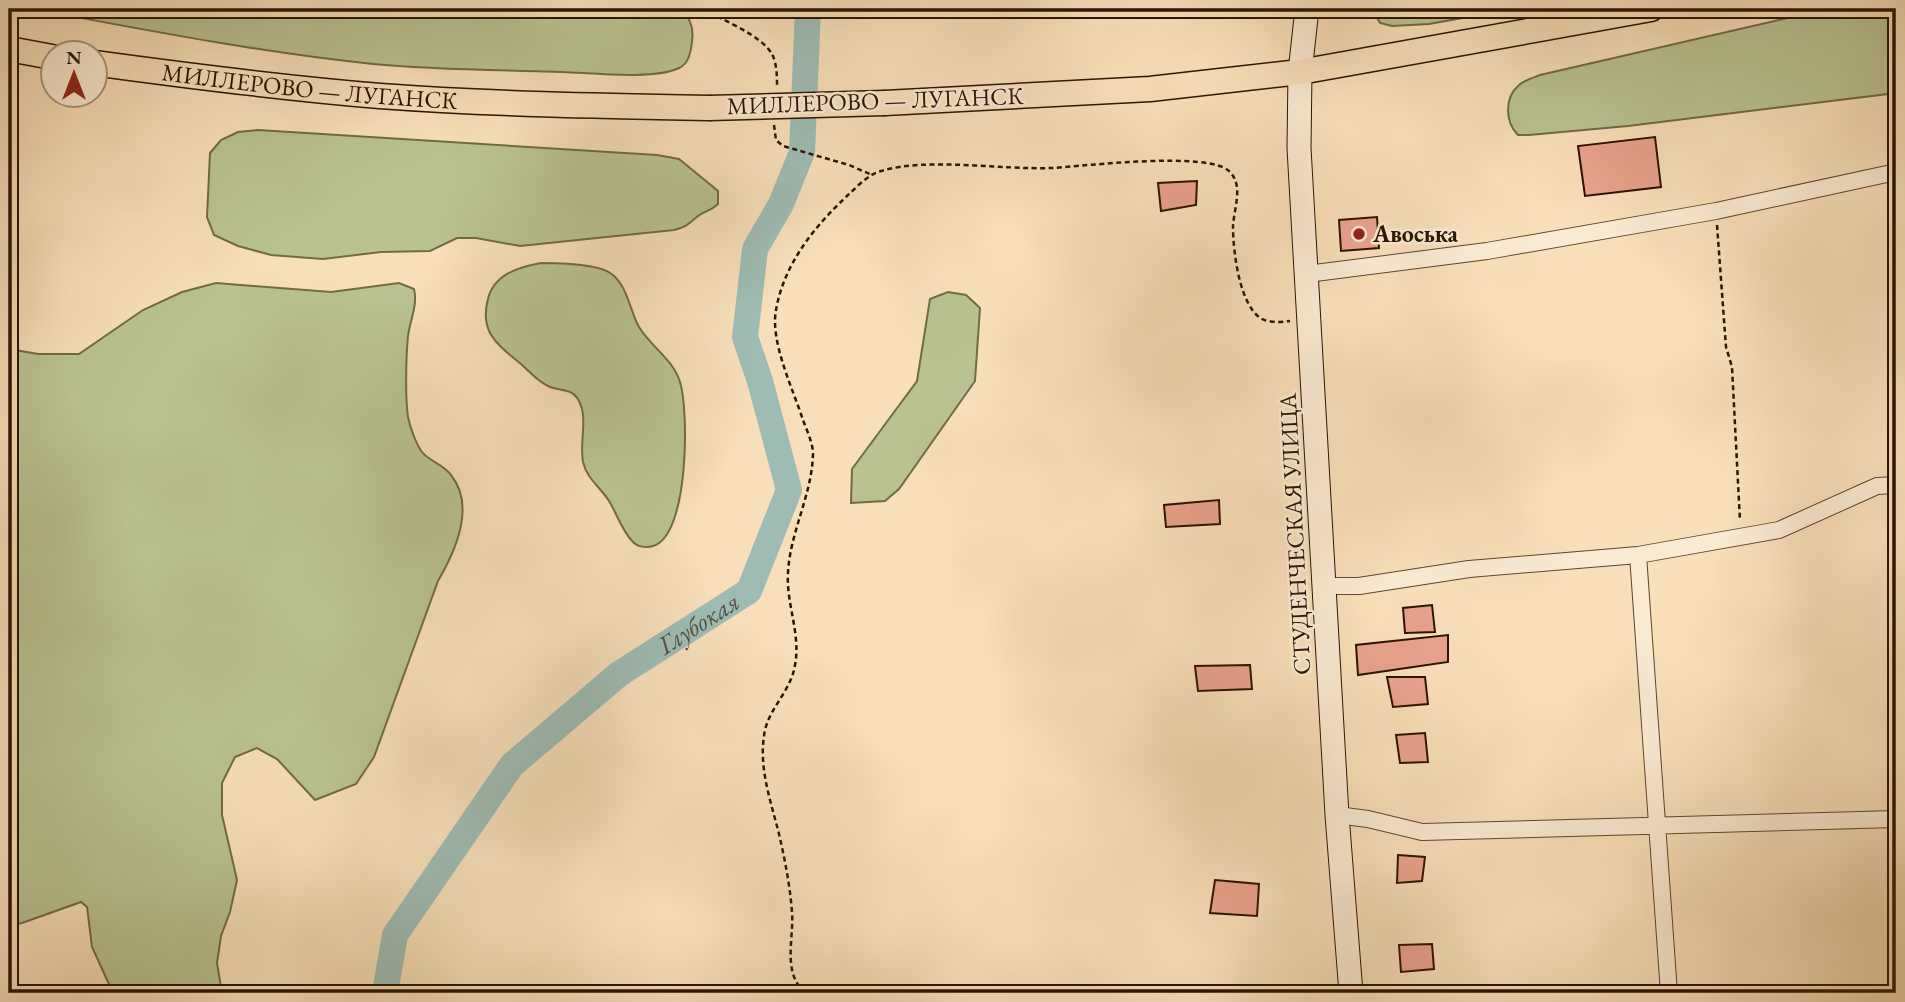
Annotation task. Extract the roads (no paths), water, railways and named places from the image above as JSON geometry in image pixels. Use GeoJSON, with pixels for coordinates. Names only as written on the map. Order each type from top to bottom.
{"type":"FeatureCollection","features":[{"type":"Feature","properties":{"kind":"main road","name":"МИЛЛЕРОВО — ЛУГАНСК"},"geometry":{"type":"LineString","coordinates":[[108,65],[380,96],[569,105],[709,108],[884,103],[1139,89],[1300,72],[1651,9]]}},
{"type":"Feature","properties":{"kind":"main road"},"geometry":{"type":"LineString","coordinates":[[9,49],[38,54]]}},
{"type":"Feature","properties":{"kind":"street","name":"СТУДЕНЧЕСКАЯ УЛИЦА"},"geometry":{"type":"LineString","coordinates":[[1307,9],[1300,72],[1298,148],[1337,815],[1351,993]]}},
{"type":"Feature","properties":{"kind":"street"},"geometry":{"type":"LineString","coordinates":[[1307,274],[1487,251],[1716,211],[1896,172]]}},
{"type":"Feature","properties":{"kind":"street"},"geometry":{"type":"LineString","coordinates":[[1323,586],[1359,586],[1469,569],[1638,555],[1741,537],[1779,530],[1877,486],[1896,485]]}},
{"type":"Feature","properties":{"kind":"street"},"geometry":{"type":"LineString","coordinates":[[1638,555],[1669,993]]}},
{"type":"Feature","properties":{"kind":"street"},"geometry":{"type":"LineString","coordinates":[[1337,815],[1368,819],[1422,832],[1896,819]]}},
{"type":"Feature","properties":{"kind":"waterway","name":"Глубокая"},"geometry":{"type":"LineString","coordinates":[[385,993],[395,935],[512,765],[619,674],[749,591],[789,490],[760,381],[745,337],[755,249],[781,204],[802,152],[808,9]]}},
{"type":"Feature","properties":{"kind":"place","name":"Авоська"},"geometry":{"type":"Point","coordinates":[1359,234]}}]}
